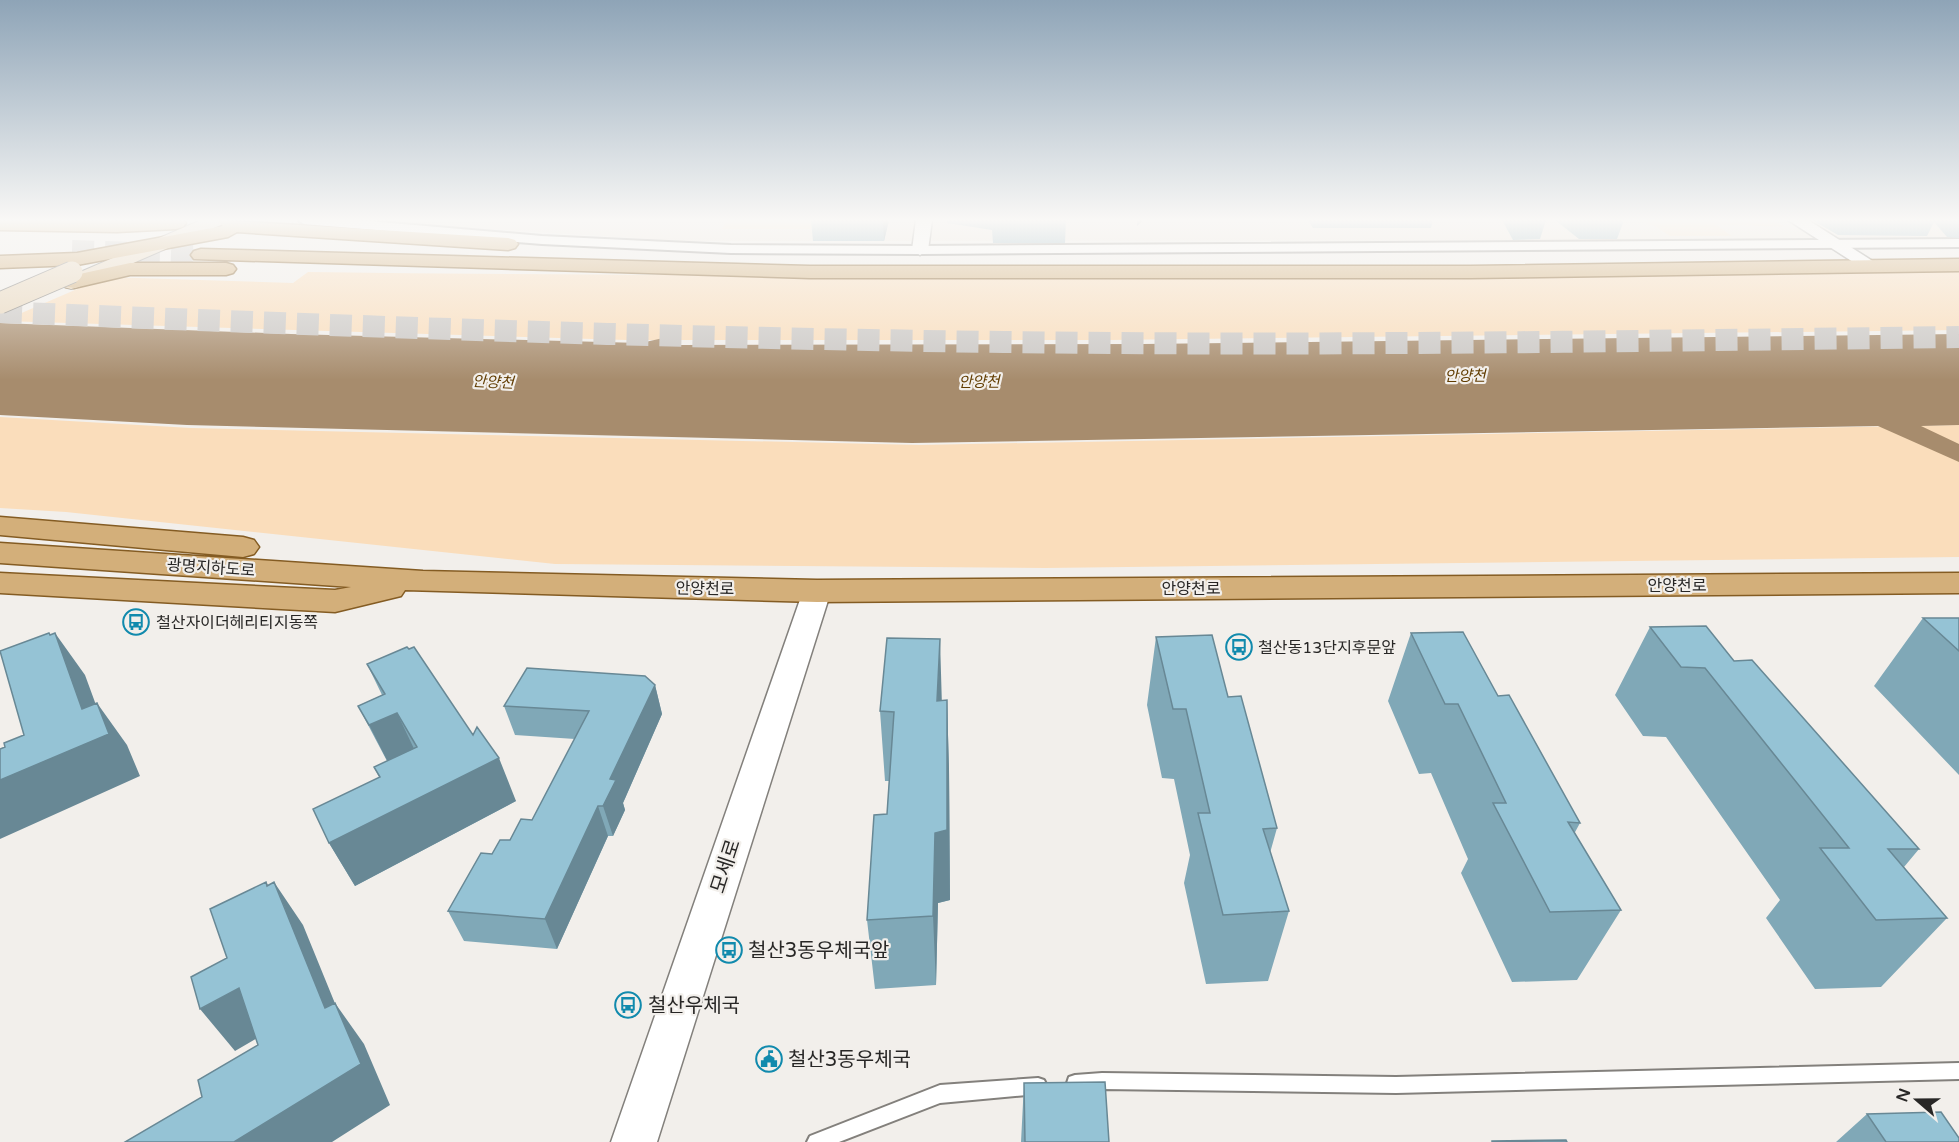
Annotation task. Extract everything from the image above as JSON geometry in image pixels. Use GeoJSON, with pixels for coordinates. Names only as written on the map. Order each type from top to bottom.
{"type":"FeatureCollection","features":[{"type":"Feature","properties":{"kind":"main road"},"geometry":{"type":"LineString","coordinates":[[0,303],[43,285],[60,273]]}},
{"type":"Feature","properties":{"kind":"main road"},"geometry":{"type":"LineString","coordinates":[[0,314],[61,273]]}},
{"type":"Feature","properties":{"kind":"main road"},"geometry":{"type":"LineString","coordinates":[[82,273],[104,273]]}},
{"type":"Feature","properties":{"kind":"main road"},"geometry":{"type":"LineString","coordinates":[[0,526],[376,560],[423,581]]}},
{"type":"Feature","properties":{"kind":"main road","name":"광명지하도로"},"geometry":{"type":"LineString","coordinates":[[0,553],[423,581]]}},
{"type":"Feature","properties":{"kind":"main road"},"geometry":{"type":"LineString","coordinates":[[0,583],[334,601],[423,581]]}},
{"type":"Feature","properties":{"kind":"main road","name":"안양천로"},"geometry":{"type":"LineString","coordinates":[[423,581],[817,591],[1959,582]]}},
{"type":"Feature","properties":{"kind":"street","name":"모세로"},"geometry":{"type":"LineString","coordinates":[[634,1142],[817,591]]}},
{"type":"Feature","properties":{"kind":"lane"},"geometry":{"type":"LineString","coordinates":[[816,1142],[940,1094],[1102,1081],[1396,1084],[1959,1071]]}},
{"type":"Feature","properties":{"kind":"shaded area"},"geometry":{"type":"Polygon","coordinates":[[[306,273],[1959,273],[1959,330],[1108,340],[627,340],[3,321],[105,277],[293,283],[306,273]]]}},
{"type":"Feature","properties":{"kind":"shaded area"},"geometry":{"type":"Polygon","coordinates":[[[0,417],[191,428],[919,445],[1959,425],[1959,557],[1045,568],[555,564],[66,512],[0,508],[0,417]]]}},
{"type":"Feature","properties":{"kind":"water","name":"안양천"},"geometry":{"type":"Polygon","coordinates":[[[0,323],[291,334],[641,343],[672,336],[681,345],[1143,344],[1959,334],[1959,425],[1921,426],[1959,444],[1959,462],[1878,426],[912,443],[187,425],[0,415],[0,323]]]}},
{"type":"Feature","properties":{"kind":"building"},"geometry":{"type":"Polygon","coordinates":[[[1923,618],[1959,618],[1959,651],[1923,618]]]}},
{"type":"Feature","properties":{"kind":"building"},"geometry":{"type":"Polygon","coordinates":[[[1706,626],[1734,661],[1752,660],[1919,849],[1888,849],[1947,918],[1876,920],[1820,848],[1849,848],[1705,668],[1681,667],[1650,627],[1706,626]]]}},
{"type":"Feature","properties":{"kind":"building"},"geometry":{"type":"Polygon","coordinates":[[[1463,632],[1498,696],[1509,695],[1580,823],[1568,822],[1621,910],[1550,912],[1493,803],[1506,803],[1458,704],[1445,704],[1411,633],[1463,632]]]}},
{"type":"Feature","properties":{"kind":"building"},"geometry":{"type":"Polygon","coordinates":[[[49,633],[50,635],[55,633],[82,709],[97,703],[109,734],[0,780],[0,749],[5,747],[4,743],[24,735],[0,651],[49,633]]]}},
{"type":"Feature","properties":{"kind":"building"},"geometry":{"type":"Polygon","coordinates":[[[1212,635],[1228,697],[1241,696],[1277,828],[1263,829],[1289,911],[1223,915],[1198,813],[1210,813],[1186,709],[1173,709],[1156,637],[1212,635]]]}},
{"type":"Feature","properties":{"kind":"building"},"geometry":{"type":"Polygon","coordinates":[[[887,638],[940,639],[937,701],[947,700],[947,830],[935,833],[933,916],[867,920],[874,815],[887,814],[894,712],[880,711],[887,638]]]}},
{"type":"Feature","properties":{"kind":"building"},"geometry":{"type":"Polygon","coordinates":[[[407,647],[409,649],[414,647],[473,735],[477,727],[499,758],[329,843],[313,809],[380,777],[374,767],[417,747],[397,713],[369,725],[358,706],[385,694],[367,664],[407,647]]]}},
{"type":"Feature","properties":{"kind":"building"},"geometry":{"type":"Polygon","coordinates":[[[527,668],[645,676],[655,685],[610,779],[616,780],[603,806],[598,806],[545,919],[448,911],[481,853],[492,854],[500,840],[510,840],[521,819],[532,820],[589,711],[504,706],[527,668]]]}},
{"type":"Feature","properties":{"kind":"building"},"geometry":{"type":"Polygon","coordinates":[[[266,882],[267,886],[274,882],[325,1008],[335,1003],[361,1064],[234,1142],[125,1142],[202,1097],[198,1080],[258,1045],[239,988],[200,1009],[191,977],[227,958],[210,909],[266,882]]]}},
{"type":"Feature","properties":{"kind":"building"},"geometry":{"type":"Polygon","coordinates":[[[1105,1082],[1109,1142],[1025,1142],[1024,1083],[1105,1082]]]}},
{"type":"Feature","properties":{"kind":"building"},"geometry":{"type":"Polygon","coordinates":[[[1941,1112],[1959,1138],[1959,1142],[1886,1142],[1867,1114],[1941,1112]]]}},
{"type":"Feature","properties":{"kind":"building"},"geometry":{"type":"Polygon","coordinates":[[[1566,1140],[1567,1142],[1492,1142],[1492,1141],[1566,1140]]]}},
{"type":"Feature","properties":{"kind":"tunnel"},"geometry":{"type":"LineString","coordinates":[[0,312],[502,331],[1004,342],[1362,343],[1959,337]]}},
{"type":"Feature","properties":{"kind":"place","name":"철산자이더헤리티지동쪽"},"geometry":{"type":"Point","coordinates":[136,622]}},
{"type":"Feature","properties":{"kind":"place","name":"철산동13단지후문앞"},"geometry":{"type":"Point","coordinates":[1239,647]}},
{"type":"Feature","properties":{"kind":"place","name":"철산3동우체국앞"},"geometry":{"type":"Point","coordinates":[729,950]}},
{"type":"Feature","properties":{"kind":"place","name":"철산우체국"},"geometry":{"type":"Point","coordinates":[628,1005]}},
{"type":"Feature","properties":{"kind":"place","name":"철산3동우체국"},"geometry":{"type":"Point","coordinates":[769,1059]}}]}
